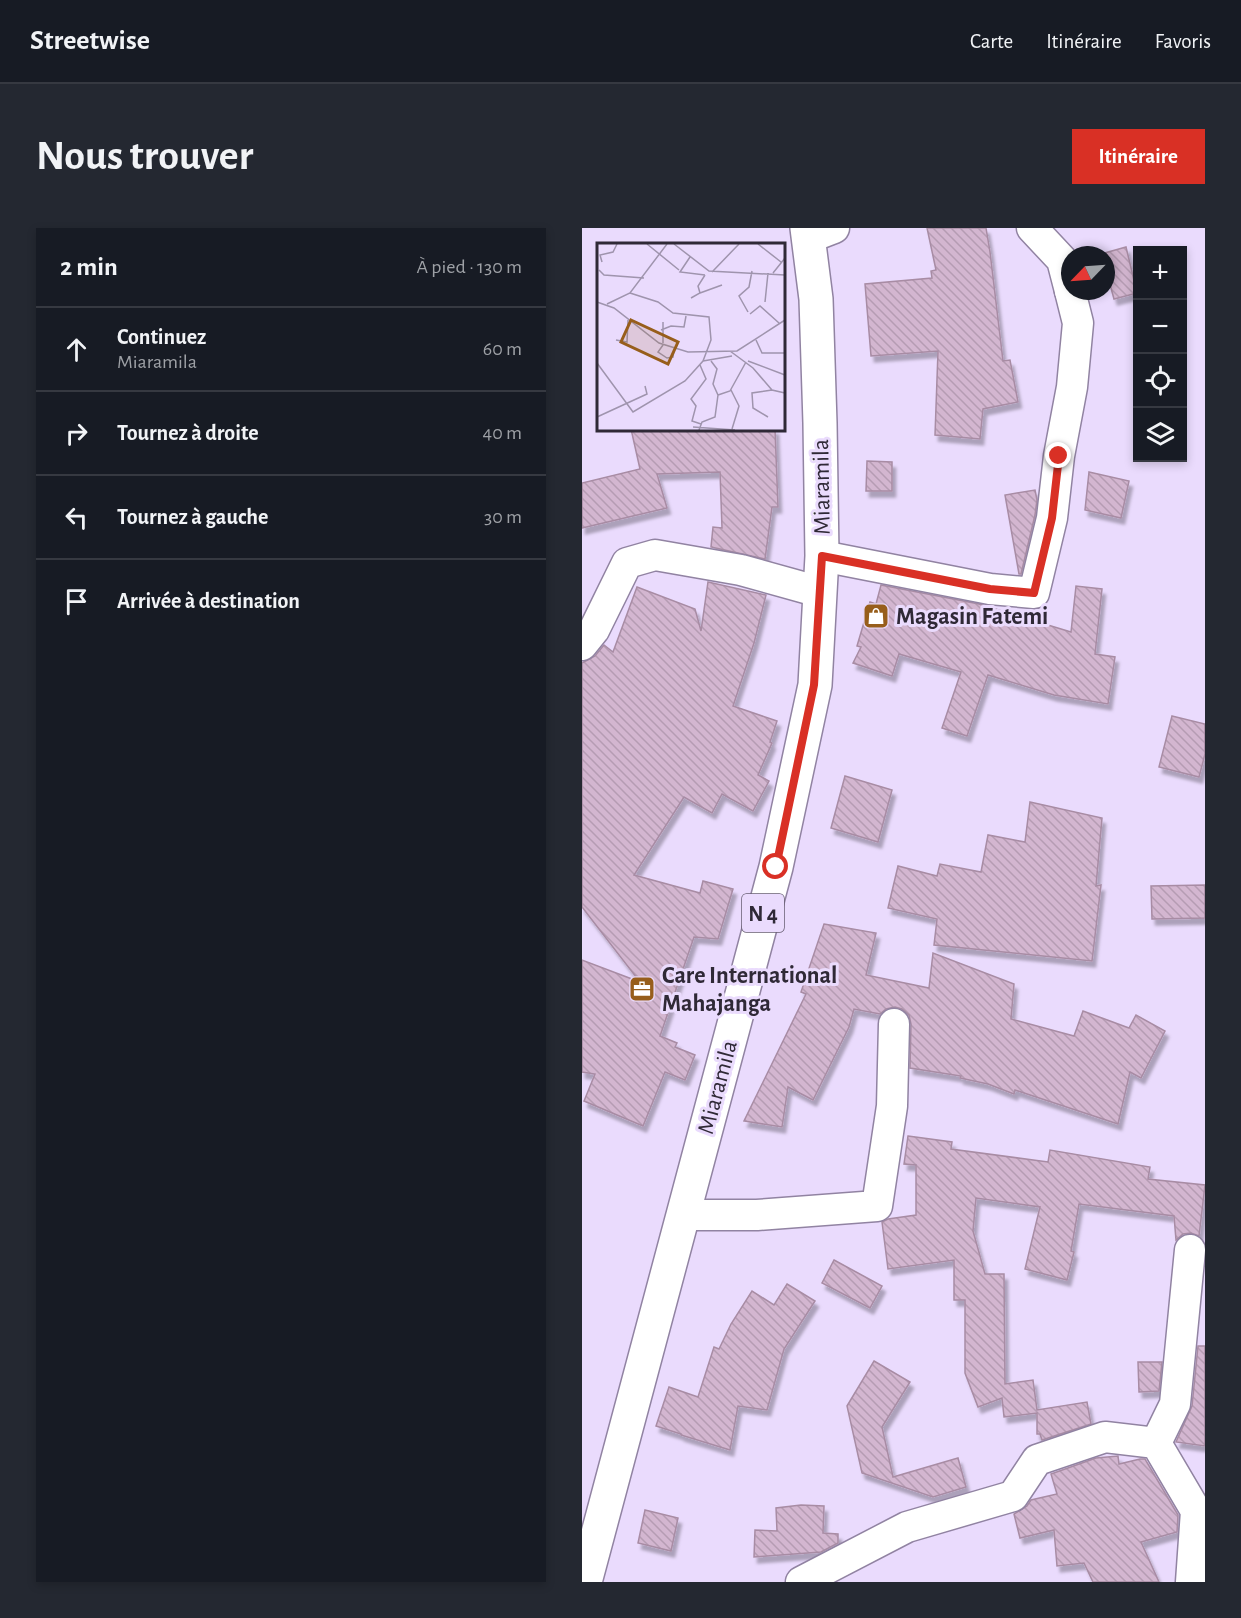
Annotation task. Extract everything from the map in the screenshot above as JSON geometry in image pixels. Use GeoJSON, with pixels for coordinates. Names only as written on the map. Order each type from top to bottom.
{"type":"FeatureCollection","features":[{"type":"Feature","properties":{"kind":"main road","name":"Miaramila"},"geometry":{"type":"LineString","coordinates":[[585,1582],[776,867],[814,685],[822,556],[816,231]]}},
{"type":"Feature","properties":{"kind":"street"},"geometry":{"type":"LineString","coordinates":[[1032,228],[1061,259]]}},
{"type":"Feature","properties":{"kind":"street"},"geometry":{"type":"LineString","coordinates":[[822,556],[990,589],[1034,593],[1052,518],[1059,456],[1072,387],[1078,323],[1072,300]]}},
{"type":"Feature","properties":{"kind":"street"},"geometry":{"type":"LineString","coordinates":[[582,645],[594,630],[627,563],[654,555],[741,570],[820,592]]}},
{"type":"Feature","properties":{"kind":"street"},"geometry":{"type":"LineString","coordinates":[[682,1215],[757,1215],[877,1206],[892,1106],[894,1024]]}},
{"type":"Feature","properties":{"kind":"street"},"geometry":{"type":"LineString","coordinates":[[1156,1443],[1175,1404],[1190,1250]]}},
{"type":"Feature","properties":{"kind":"street"},"geometry":{"type":"LineString","coordinates":[[801,1582],[907,1527],[1013,1496],[1037,1460],[1105,1437],[1156,1443]]}},
{"type":"Feature","properties":{"kind":"street"},"geometry":{"type":"LineString","coordinates":[[1156,1443],[1196,1511],[1191,1582]]}},
{"type":"Feature","properties":{"kind":"building"},"geometry":{"type":"Polygon","coordinates":[[[927,228],[986,228],[1003,361],[1010,360],[1018,402],[983,409],[980,439],[935,435],[938,351],[871,356],[865,284],[932,278],[931,271],[936,270],[927,228]]]}},
{"type":"Feature","properties":{"kind":"building"},"geometry":{"type":"Polygon","coordinates":[[[1126,247],[1133,276],[1133,294],[1115,299],[1115,250],[1126,247]]]}},
{"type":"Feature","properties":{"kind":"building"},"geometry":{"type":"Polygon","coordinates":[[[631,430],[775,430],[778,507],[772,507],[765,559],[711,547],[713,527],[722,528],[720,472],[657,474],[667,508],[582,528],[582,483],[640,469],[631,430]]]}},
{"type":"Feature","properties":{"kind":"building"},"geometry":{"type":"Polygon","coordinates":[[[867,461],[892,462],[892,491],[866,491],[867,461]]]}},
{"type":"Feature","properties":{"kind":"building"},"geometry":{"type":"Polygon","coordinates":[[[1089,472],[1129,481],[1121,518],[1085,510],[1089,472]]]}},
{"type":"Feature","properties":{"kind":"building"},"geometry":{"type":"Polygon","coordinates":[[[1035,490],[1037,500],[1035,515],[1021,574],[1019,574],[1005,495],[1035,490]]]}},
{"type":"Feature","properties":{"kind":"building"},"geometry":{"type":"Polygon","coordinates":[[[708,582],[766,595],[754,643],[733,706],[777,721],[770,742],[772,743],[758,775],[769,781],[753,811],[722,794],[712,813],[684,797],[634,875],[700,893],[703,881],[733,889],[718,939],[694,937],[660,1036],[677,1043],[675,1047],[695,1055],[685,1080],[665,1072],[643,1126],[584,1101],[595,1074],[582,1072],[582,960],[640,982],[582,907],[582,663],[595,656],[604,645],[613,652],[637,587],[695,609],[701,631],[708,582]]]}},
{"type":"Feature","properties":{"kind":"building"},"geometry":{"type":"Polygon","coordinates":[[[881,585],[979,604],[1071,632],[1076,586],[1102,589],[1095,654],[1115,657],[1108,704],[1054,695],[988,675],[967,736],[942,728],[961,672],[899,654],[892,676],[853,663],[861,647],[857,646],[870,602],[876,604],[881,585]]]}},
{"type":"Feature","properties":{"kind":"building"},"geometry":{"type":"Polygon","coordinates":[[[1172,716],[1205,724],[1205,754],[1199,777],[1159,767],[1172,716]]]}},
{"type":"Feature","properties":{"kind":"building"},"geometry":{"type":"Polygon","coordinates":[[[845,776],[892,790],[878,842],[831,828],[845,776]]]}},
{"type":"Feature","properties":{"kind":"building"},"geometry":{"type":"Polygon","coordinates":[[[1030,802],[1102,818],[1096,886],[1101,885],[1092,961],[934,945],[937,919],[888,908],[898,866],[937,876],[940,864],[981,872],[988,835],[1025,842],[1030,802]]]}},
{"type":"Feature","properties":{"kind":"building"},"geometry":{"type":"Polygon","coordinates":[[[1205,885],[1205,918],[1152,919],[1151,886],[1205,885]]]}},
{"type":"Feature","properties":{"kind":"building"},"geometry":{"type":"Polygon","coordinates":[[[824,924],[876,933],[866,975],[929,988],[933,953],[1014,984],[1011,1019],[1074,1036],[1083,1011],[1129,1028],[1136,1015],[1165,1031],[1141,1078],[1130,1072],[1118,1124],[1015,1090],[1014,1094],[988,1084],[960,1078],[961,1076],[910,1068],[911,1024],[909,1015],[895,1007],[886,1009],[880,1014],[854,1009],[849,1027],[813,1100],[788,1087],[782,1127],[744,1121],[806,994],[801,992],[824,924]]]}},
{"type":"Feature","properties":{"kind":"building"},"geometry":{"type":"Polygon","coordinates":[[[908,1136],[952,1142],[951,1149],[1048,1162],[1050,1150],[1150,1167],[1148,1179],[1205,1185],[1199,1236],[1191,1233],[1183,1234],[1176,1240],[1174,1216],[1079,1204],[1071,1251],[1074,1252],[1067,1280],[1025,1269],[1040,1207],[976,1198],[973,1231],[985,1274],[1004,1274],[1005,1384],[1033,1380],[1037,1410],[1087,1402],[1091,1424],[1042,1440],[1040,1434],[1037,1434],[1037,1413],[1004,1417],[1002,1398],[978,1407],[965,1373],[965,1300],[954,1300],[954,1260],[888,1269],[882,1222],[916,1215],[916,1165],[904,1164],[908,1136]]]}},
{"type":"Feature","properties":{"kind":"building"},"geometry":{"type":"Polygon","coordinates":[[[834,1260],[882,1286],[870,1308],[822,1283],[834,1260]]]}},
{"type":"Feature","properties":{"kind":"building"},"geometry":{"type":"Polygon","coordinates":[[[787,1284],[815,1301],[784,1349],[767,1410],[738,1406],[730,1450],[656,1426],[669,1387],[698,1397],[714,1347],[719,1349],[731,1324],[752,1291],[774,1305],[787,1284]]]}},
{"type":"Feature","properties":{"kind":"building"},"geometry":{"type":"Polygon","coordinates":[[[1198,1346],[1205,1346],[1205,1446],[1176,1442],[1192,1406],[1198,1346]]]}},
{"type":"Feature","properties":{"kind":"building"},"geometry":{"type":"Polygon","coordinates":[[[874,1361],[910,1382],[882,1427],[893,1477],[958,1458],[966,1487],[933,1497],[862,1473],[847,1406],[874,1361]]]}},
{"type":"Feature","properties":{"kind":"building"},"geometry":{"type":"Polygon","coordinates":[[[1138,1362],[1162,1362],[1159,1391],[1139,1392],[1138,1362]]]}},
{"type":"Feature","properties":{"kind":"building"},"geometry":{"type":"Polygon","coordinates":[[[1118,1456],[1119,1464],[1145,1459],[1178,1515],[1177,1532],[1141,1542],[1159,1582],[1093,1582],[1084,1563],[1057,1566],[1054,1530],[1020,1538],[1014,1514],[1027,1506],[1031,1500],[1057,1494],[1051,1474],[1096,1458],[1118,1456]]]}},
{"type":"Feature","properties":{"kind":"building"},"geometry":{"type":"Polygon","coordinates":[[[801,1505],[824,1506],[823,1533],[838,1534],[838,1543],[821,1552],[754,1557],[755,1530],[777,1531],[776,1508],[801,1505]]]}},
{"type":"Feature","properties":{"kind":"building"},"geometry":{"type":"Polygon","coordinates":[[[645,1510],[678,1518],[671,1551],[638,1543],[645,1510]]]}},
{"type":"Feature","properties":{"kind":"place","name":"Magasin Fatemi"},"geometry":{"type":"Point","coordinates":[876,616]}},
{"type":"Feature","properties":{"kind":"place","name":"Care International Mahajanga"},"geometry":{"type":"Point","coordinates":[642,989]}},
{"type":"Feature","properties":{"kind":"route"},"geometry":{"type":"LineString","coordinates":[[776,867],[814,685],[822,556],[990,589],[1034,593],[1052,518],[1059,456]]}}]}
